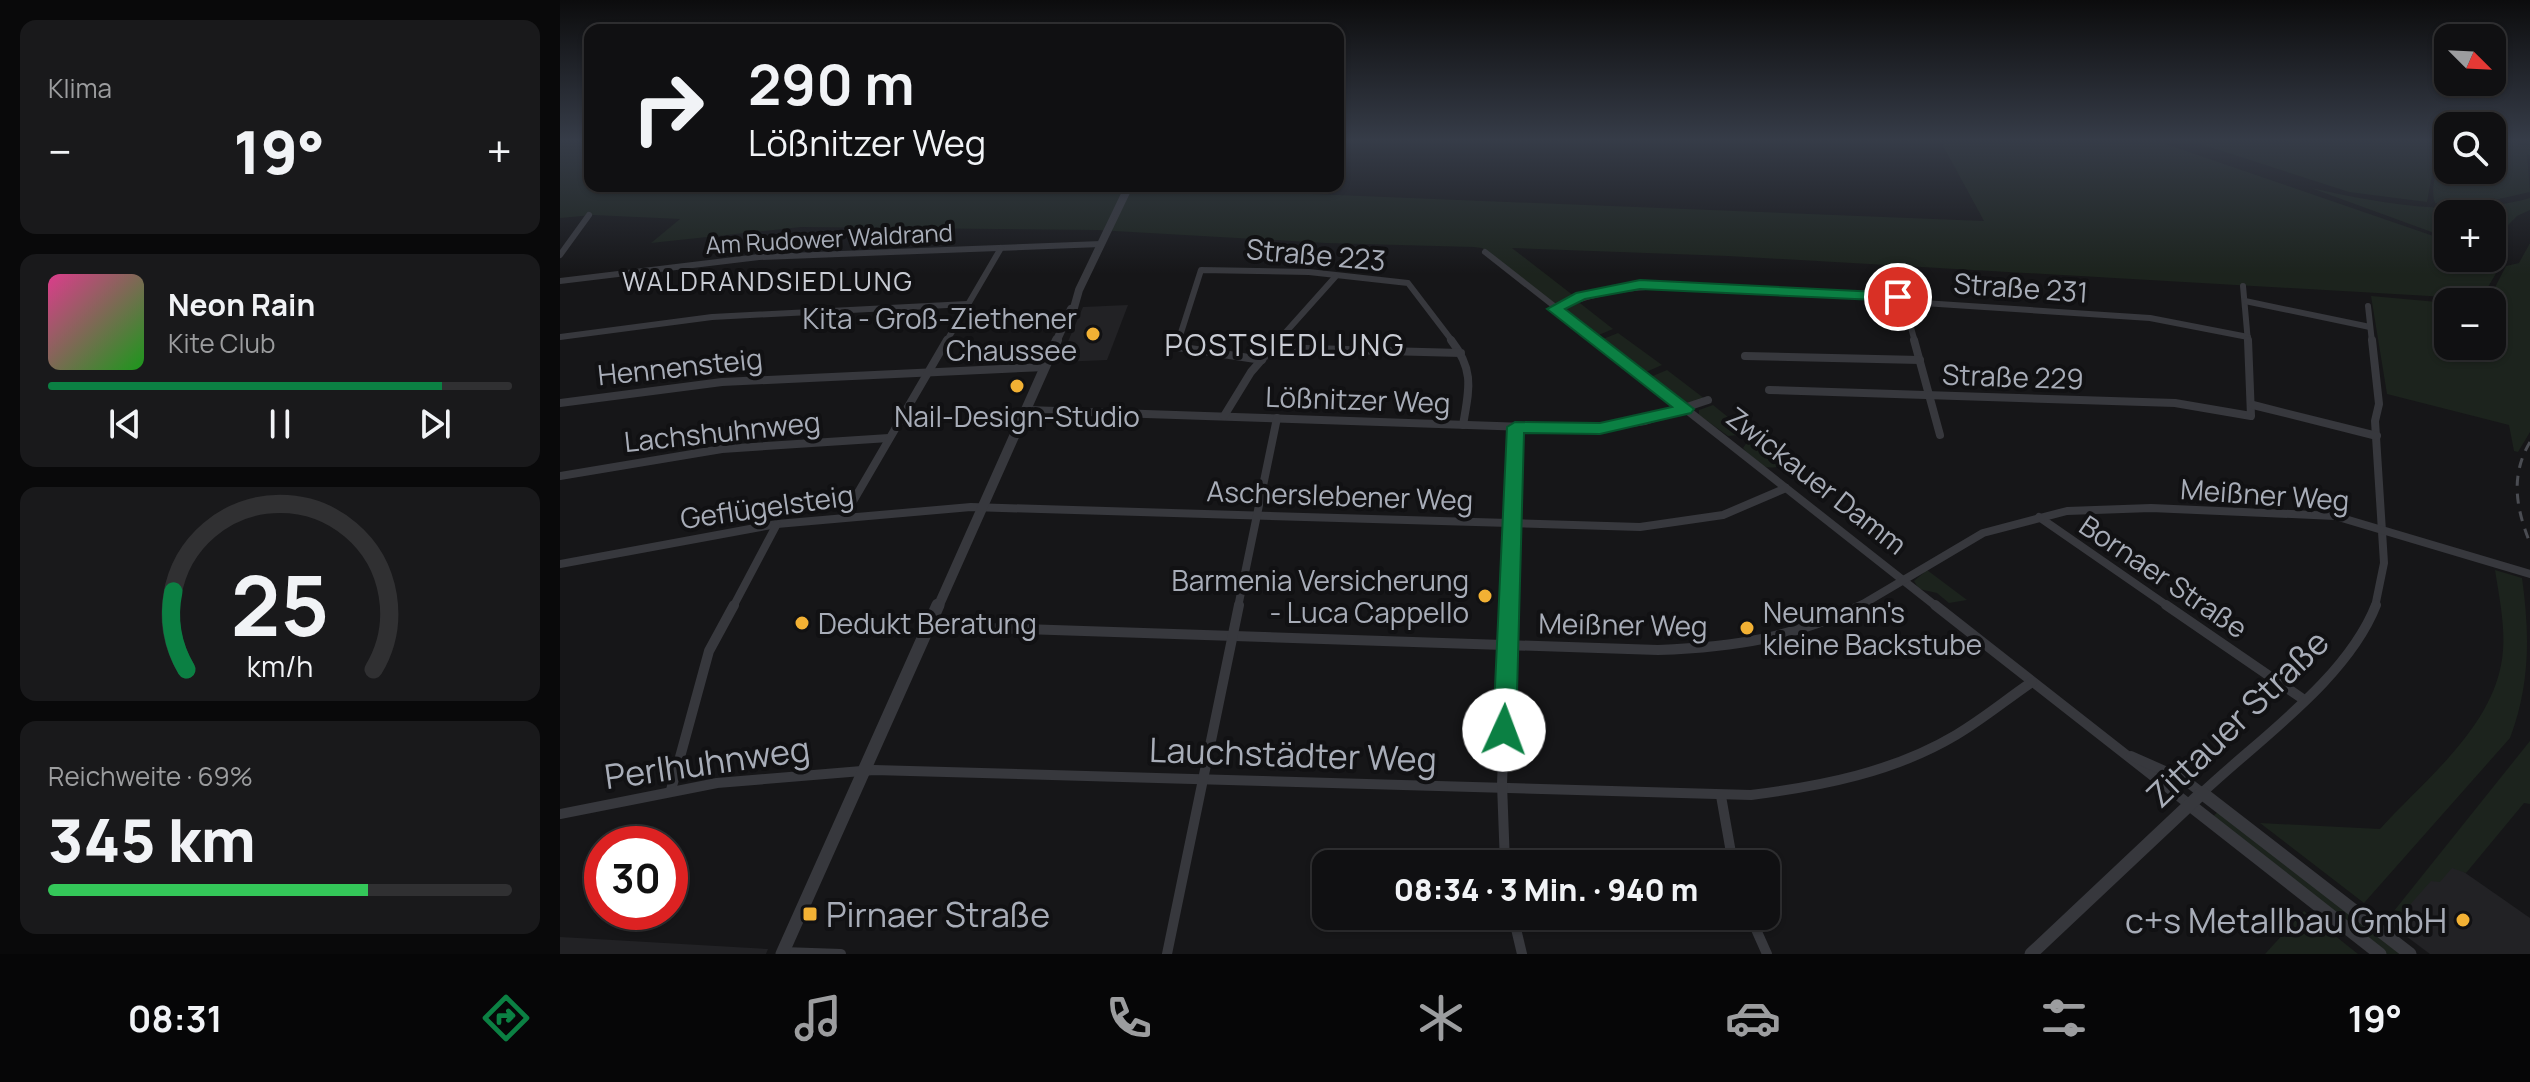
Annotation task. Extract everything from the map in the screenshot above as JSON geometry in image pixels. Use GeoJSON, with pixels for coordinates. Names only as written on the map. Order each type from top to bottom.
{"type":"FeatureCollection","features":[{"type":"Feature","properties":{"kind":"street"},"geometry":{"type":"LineString","coordinates":[[841,954],[782,953],[1126,192]]}},
{"type":"Feature","properties":{"kind":"street"},"geometry":{"type":"LineString","coordinates":[[560,255],[589,215]]}},
{"type":"Feature","properties":{"kind":"street","name":"Am Rudower Waldrand"},"geometry":{"type":"LineString","coordinates":[[560,281],[722,259],[1101,244]]}},
{"type":"Feature","properties":{"kind":"street"},"geometry":{"type":"LineString","coordinates":[[845,515],[1001,248]]}},
{"type":"Feature","properties":{"kind":"street","name":"Zwickauer Damm"},"geometry":{"type":"LineString","coordinates":[[1485,252],[2380,954]]}},
{"type":"Feature","properties":{"kind":"street","name":"Straße 223"},"geometry":{"type":"LineString","coordinates":[[1262,360],[1177,347],[1201,270],[1284,270],[1413,285],[1461,353],[1471,381],[1463,425]]}},
{"type":"Feature","properties":{"kind":"street"},"geometry":{"type":"LineString","coordinates":[[1224,416],[1262,360],[1336,276]]}},
{"type":"Feature","properties":{"kind":"street","name":"Straße 231"},"geometry":{"type":"LineString","coordinates":[[1554,309],[1581,296],[1640,285],[1898,297],[1908,302],[2150,318],[2248,337]]}},
{"type":"Feature","properties":{"kind":"street"},"geometry":{"type":"LineString","coordinates":[[2243,286],[2253,410]]}},
{"type":"Feature","properties":{"kind":"street"},"geometry":{"type":"LineString","coordinates":[[2245,301],[2370,327]]}},
{"type":"Feature","properties":{"kind":"street"},"geometry":{"type":"LineString","coordinates":[[1908,302],[1905,306],[1940,435]]}},
{"type":"Feature","properties":{"kind":"street"},"geometry":{"type":"LineString","coordinates":[[560,337],[711,316],[967,304]]}},
{"type":"Feature","properties":{"kind":"street","name":"Zittauer Straße"},"geometry":{"type":"LineString","coordinates":[[2031,954],[2343,662],[2372,620],[2383,582],[2376,432],[2379,404],[2368,306]]}},
{"type":"Feature","properties":{"kind":"street"},"geometry":{"type":"LineString","coordinates":[[1272,348],[1461,353]]}},
{"type":"Feature","properties":{"kind":"street"},"geometry":{"type":"LineString","coordinates":[[1745,356],[1920,360]]}},
{"type":"Feature","properties":{"kind":"street","name":"Hennensteig"},"geometry":{"type":"LineString","coordinates":[[560,403],[686,384],[1045,367]]}},
{"type":"Feature","properties":{"kind":"street","name":"Straße 229"},"geometry":{"type":"LineString","coordinates":[[1769,390],[2175,403],[2253,410],[2376,432]]}},
{"type":"Feature","properties":{"kind":"street"},"geometry":{"type":"LineString","coordinates":[[1685,409],[1708,400]]}},
{"type":"Feature","properties":{"kind":"street","name":"Lößnitzer Weg"},"geometry":{"type":"LineString","coordinates":[[1027,410],[1600,429],[1685,409]]}},
{"type":"Feature","properties":{"kind":"street"},"geometry":{"type":"LineString","coordinates":[[1167,954],[1277,418]]}},
{"type":"Feature","properties":{"kind":"street"},"geometry":{"type":"LineString","coordinates":[[1504,850],[1502,789],[1515,427]]}},
{"type":"Feature","properties":{"kind":"street","name":"Lachshuhnweg"},"geometry":{"type":"LineString","coordinates":[[560,476],[722,449],[889,438]]}},
{"type":"Feature","properties":{"kind":"street","name":"Ascherslebener Weg"},"geometry":{"type":"LineString","coordinates":[[982,507],[1673,525],[1737,511],[1786,488]]}},
{"type":"Feature","properties":{"kind":"street","name":"Geflügelsteig"},"geometry":{"type":"LineString","coordinates":[[560,564],[777,524],[845,515],[982,507]]}},
{"type":"Feature","properties":{"kind":"street","name":"Meißner Weg"},"geometry":{"type":"LineString","coordinates":[[928,626],[1681,650],[1755,643],[1823,624],[1865,604],[1983,533],[2067,511],[2151,508],[2335,516],[2530,574]]}},
{"type":"Feature","properties":{"kind":"street","name":"Bornaer Straße"},"geometry":{"type":"LineString","coordinates":[[2039,517],[2303,699]]}},
{"type":"Feature","properties":{"kind":"street"},"geometry":{"type":"LineString","coordinates":[[671,790],[709,651],[777,524]]}},
{"type":"Feature","properties":{"kind":"street","name":"Lauchstädter Weg"},"geometry":{"type":"LineString","coordinates":[[863,771],[1721,796],[1822,785],[1895,763],[1955,735],[2032,682]]}},
{"type":"Feature","properties":{"kind":"street","name":"Zwickauer Damm"},"geometry":{"type":"LineString","coordinates":[[2116,749],[2173,773],[2202,793],[2410,954]]}},
{"type":"Feature","properties":{"kind":"street","name":"Perlhuhnweg"},"geometry":{"type":"LineString","coordinates":[[560,814],[671,790],[775,776],[863,771]]}},
{"type":"Feature","properties":{"kind":"street"},"geometry":{"type":"LineString","coordinates":[[1721,796],[1731,850]]}},
{"type":"Feature","properties":{"kind":"street"},"geometry":{"type":"LineString","coordinates":[[1516,930],[1522,954]]}},
{"type":"Feature","properties":{"kind":"street"},"geometry":{"type":"LineString","coordinates":[[1756,930],[1767,954]]}},
{"type":"Feature","properties":{"kind":"shaded area"},"geometry":{"type":"Polygon","coordinates":[[[560,185],[584,185],[584,192],[1261,192],[1984,221],[1964,185],[2284,185],[2434,236],[2434,272],[2497,272],[2487,288],[2434,288],[2434,296],[1728,256],[1512,248],[1574,296],[1555,307],[1482,248],[1473,247],[1325,243],[1097,230],[801,227],[651,243],[680,219],[593,215],[560,218],[560,185]]]}},
{"type":"Feature","properties":{"kind":"shaded area"},"geometry":{"type":"Polygon","coordinates":[[[2326,185],[2430,185],[2427,202],[2349,192],[2326,185]]]}},
{"type":"Feature","properties":{"kind":"shaded area"},"geometry":{"type":"Polygon","coordinates":[[[2433,185],[2529,185],[2530,192],[2494,200],[2434,200],[2433,185]]]}},
{"type":"Feature","properties":{"kind":"shaded area"},"geometry":{"type":"Polygon","coordinates":[[[2311,188],[2365,199],[2434,207],[2434,233],[2311,188]]]}},
{"type":"Feature","properties":{"kind":"shaded area"},"geometry":{"type":"Polygon","coordinates":[[[2530,198],[2530,210],[2517,216],[2506,227],[2506,203],[2530,198]]]}},
{"type":"Feature","properties":{"kind":"shaded area"},"geometry":{"type":"Polygon","coordinates":[[[2530,243],[2530,432],[2518,452],[2514,451],[2509,425],[2387,394],[2371,296],[2434,302],[2434,360],[2506,360],[2506,288],[2495,288],[2503,272],[2506,272],[2506,266],[2519,263],[2530,243]]]}},
{"type":"Feature","properties":{"kind":"shaded area"},"geometry":{"type":"Polygon","coordinates":[[[1576,300],[1613,329],[1594,337],[1564,312],[1563,308],[1576,300]]]}},
{"type":"Feature","properties":{"kind":"shaded area","name":"Kita - Groß-Ziethener Chaussee"},"geometry":{"type":"Polygon","coordinates":[[[1128,305],[1107,360],[1059,362],[1083,307],[1128,305]]]}},
{"type":"Feature","properties":{"kind":"shaded area"},"geometry":{"type":"Polygon","coordinates":[[[1618,333],[1662,365],[1646,372],[1603,339],[1618,333]]]}},
{"type":"Feature","properties":{"kind":"shaded area"},"geometry":{"type":"Polygon","coordinates":[[[1667,370],[1705,399],[1686,405],[1648,378],[1667,370]]]}},
{"type":"Feature","properties":{"kind":"shaded area"},"geometry":{"type":"Polygon","coordinates":[[[1713,405],[1749,434],[1728,436],[1699,415],[1699,410],[1713,405]]]}},
{"type":"Feature","properties":{"kind":"shaded area"},"geometry":{"type":"Polygon","coordinates":[[[1752,435],[1788,463],[1768,467],[1758,463],[1743,448],[1752,435]]]}},
{"type":"Feature","properties":{"kind":"shaded area"},"geometry":{"type":"Polygon","coordinates":[[[1927,570],[1967,600],[1949,603],[1937,593],[1919,589],[1914,581],[1927,570]]]}},
{"type":"Feature","properties":{"kind":"shaded area"},"geometry":{"type":"Polygon","coordinates":[[[2495,570],[2522,578],[2525,599],[2525,679],[2510,738],[2364,903],[2260,823],[2380,829],[2438,769],[2474,726],[2498,677],[2503,630],[2495,570]]]}},
{"type":"Feature","properties":{"kind":"shaded area"},"geometry":{"type":"Polygon","coordinates":[[[2530,741],[2530,804],[2524,803],[2466,873],[2452,868],[2440,882],[2431,881],[2392,925],[2386,921],[2530,741]]]}},
{"type":"Feature","properties":{"kind":"shaded area"},"geometry":{"type":"Polygon","coordinates":[[[2219,811],[2402,954],[2386,954],[2212,817],[2219,811]]]}},
{"type":"Feature","properties":{"kind":"shaded area"},"geometry":{"type":"Polygon","coordinates":[[[2441,856],[2530,918],[2530,954],[2430,954],[2386,921],[2441,856]]]}},
{"type":"Feature","properties":{"kind":"shaded area"},"geometry":{"type":"Polygon","coordinates":[[[2304,911],[2358,954],[2265,954],[2304,911]]]}},
{"type":"Feature","properties":{"kind":"shaded area"},"geometry":{"type":"Polygon","coordinates":[[[560,937],[768,949],[766,954],[560,954],[560,937]]]}},
{"type":"Feature","properties":{"kind":"railway"},"geometry":{"type":"LineString","coordinates":[[2530,442],[2520,467],[2517,492],[2530,543]]}},
{"type":"Feature","properties":{"kind":"place","name":"Kita - Groß-Ziethener Chaussee"},"geometry":{"type":"Point","coordinates":[1093,334]}},
{"type":"Feature","properties":{"kind":"place","name":"Nail-Design-Studio"},"geometry":{"type":"Point","coordinates":[1017,386]}},
{"type":"Feature","properties":{"kind":"place","name":"Barmenia Versicherung - Luca Cappello"},"geometry":{"type":"Point","coordinates":[1485,596]}},
{"type":"Feature","properties":{"kind":"place","name":"Dedukt Beratung"},"geometry":{"type":"Point","coordinates":[802,623]}},
{"type":"Feature","properties":{"kind":"place","name":"Neumann's kleine Backstube"},"geometry":{"type":"Point","coordinates":[1747,628]}},
{"type":"Feature","properties":{"kind":"place","name":"Pirnaer Straße"},"geometry":{"type":"Point","coordinates":[810,914]}},
{"type":"Feature","properties":{"kind":"place","name":"c+s Metallbau GmbH"},"geometry":{"type":"Point","coordinates":[2463,920]}},
{"type":"Feature","properties":{"kind":"district","name":"WALDRANDSIEDLUNG"},"geometry":{"type":"Point","coordinates":[768,281]}},
{"type":"Feature","properties":{"kind":"district","name":"POSTSIEDLUNG"},"geometry":{"type":"Point","coordinates":[1285,344]}},
{"type":"Feature","properties":{"kind":"route"},"geometry":{"type":"LineString","coordinates":[[1504,730],[1515,427],[1600,429],[1645,421],[1685,409],[1554,309],[1581,296],[1640,285],[1898,297]]}}]}
